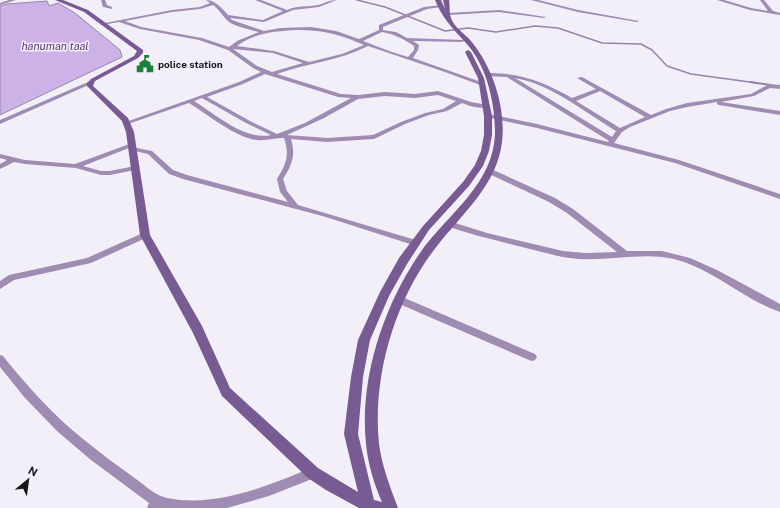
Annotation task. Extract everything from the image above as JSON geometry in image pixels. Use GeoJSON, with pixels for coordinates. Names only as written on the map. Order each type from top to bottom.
{"type":"FeatureCollection","features":[{"type":"Feature","properties":{"kind":"street"},"geometry":{"type":"LineString","coordinates":[[0,4],[14,0]]}},
{"type":"Feature","properties":{"kind":"street"},"geometry":{"type":"LineString","coordinates":[[0,122],[90,83],[140,53],[137,47],[102,24],[86,11],[58,0]]}},
{"type":"Feature","properties":{"kind":"street"},"geometry":{"type":"LineString","coordinates":[[103,0],[105,6],[110,8]]}},
{"type":"Feature","properties":{"kind":"street"},"geometry":{"type":"LineString","coordinates":[[102,24],[172,11],[200,8],[211,2],[221,0]]}},
{"type":"Feature","properties":{"kind":"street"},"geometry":{"type":"LineString","coordinates":[[257,0],[286,11]]}},
{"type":"Feature","properties":{"kind":"street"},"geometry":{"type":"LineString","coordinates":[[263,2],[270,0]]}},
{"type":"Feature","properties":{"kind":"street"},"geometry":{"type":"LineString","coordinates":[[325,0],[333,1]]}},
{"type":"Feature","properties":{"kind":"street"},"geometry":{"type":"LineString","coordinates":[[446,0],[448,16]]}},
{"type":"Feature","properties":{"kind":"street"},"geometry":{"type":"LineString","coordinates":[[533,0],[578,11],[637,21]]}},
{"type":"Feature","properties":{"kind":"street"},"geometry":{"type":"LineString","coordinates":[[719,0],[743,8],[780,14]]}},
{"type":"Feature","properties":{"kind":"street"},"geometry":{"type":"LineString","coordinates":[[762,0],[771,12]]}},
{"type":"Feature","properties":{"kind":"street"},"geometry":{"type":"LineString","coordinates":[[225,16],[262,21],[298,7],[319,6],[333,1]]}},
{"type":"Feature","properties":{"kind":"street"},"geometry":{"type":"LineString","coordinates":[[211,2],[221,9],[230,21],[240,26],[265,33]]}},
{"type":"Feature","properties":{"kind":"street"},"geometry":{"type":"LineString","coordinates":[[381,31],[381,26],[388,22],[438,3],[462,37],[481,78],[485,80],[490,113],[498,148],[489,171],[467,204],[426,253],[400,300],[384,339],[373,401],[372,436],[380,479],[391,508]]}},
{"type":"Feature","properties":{"kind":"street"},"geometry":{"type":"LineString","coordinates":[[448,16],[500,11],[544,17]]}},
{"type":"Feature","properties":{"kind":"street"},"geometry":{"type":"LineString","coordinates":[[120,21],[140,28],[200,39],[231,48],[284,54],[308,63]]}},
{"type":"Feature","properties":{"kind":"street"},"geometry":{"type":"LineString","coordinates":[[231,48],[247,39],[265,33],[295,28],[318,29],[334,32],[367,45],[485,80],[507,75],[518,76],[539,83],[620,131]]}},
{"type":"Feature","properties":{"kind":"street"},"geometry":{"type":"LineString","coordinates":[[358,41],[381,31],[394,33],[417,45],[416,50],[410,58]]}},
{"type":"Feature","properties":{"kind":"street"},"geometry":{"type":"LineString","coordinates":[[406,39],[462,37]]}},
{"type":"Feature","properties":{"kind":"street"},"geometry":{"type":"LineString","coordinates":[[272,74],[308,63],[343,55],[367,45]]}},
{"type":"Feature","properties":{"kind":"street"},"geometry":{"type":"LineString","coordinates":[[231,48],[255,67],[265,72],[332,94],[358,97],[386,94],[415,96],[438,93],[490,113],[612,142],[700,168],[780,197]]}},
{"type":"Feature","properties":{"kind":"street"},"geometry":{"type":"LineString","coordinates":[[126,123],[265,72]]}},
{"type":"Feature","properties":{"kind":"street"},"geometry":{"type":"LineString","coordinates":[[507,75],[612,142]]}},
{"type":"Feature","properties":{"kind":"street"},"geometry":{"type":"LineString","coordinates":[[580,78],[650,117]]}},
{"type":"Feature","properties":{"kind":"street"},"geometry":{"type":"LineString","coordinates":[[371,507],[351,434],[357,377],[364,340],[384,295],[403,261],[479,166],[485,151],[490,113],[485,80]]}},
{"type":"Feature","properties":{"kind":"street"},"geometry":{"type":"LineString","coordinates":[[90,83],[90,86],[126,123],[130,132],[145,234],[198,330],[226,392],[313,473],[371,507]]}},
{"type":"Feature","properties":{"kind":"street"},"geometry":{"type":"LineString","coordinates":[[612,142],[620,131],[650,117],[687,105],[752,95],[769,86],[780,87]]}},
{"type":"Feature","properties":{"kind":"street"},"geometry":{"type":"LineString","coordinates":[[571,101],[601,89]]}},
{"type":"Feature","properties":{"kind":"street"},"geometry":{"type":"LineString","coordinates":[[764,89],[780,92]]}},
{"type":"Feature","properties":{"kind":"street"},"geometry":{"type":"LineString","coordinates":[[202,96],[248,122],[277,136],[327,140],[374,137],[416,117],[445,110],[461,101]]}},
{"type":"Feature","properties":{"kind":"street"},"geometry":{"type":"LineString","coordinates":[[189,101],[250,137],[262,139],[277,136],[333,113],[358,97]]}},
{"type":"Feature","properties":{"kind":"street"},"geometry":{"type":"LineString","coordinates":[[708,102],[780,113]]}},
{"type":"Feature","properties":{"kind":"street"},"geometry":{"type":"LineString","coordinates":[[286,137],[291,148],[290,160],[280,179],[284,192],[294,206]]}},
{"type":"Feature","properties":{"kind":"street"},"geometry":{"type":"LineString","coordinates":[[76,166],[132,147],[150,152],[171,172],[185,177],[294,206],[416,243]]}},
{"type":"Feature","properties":{"kind":"street"},"geometry":{"type":"LineString","coordinates":[[0,156],[76,166],[101,173],[110,173],[135,168]]}},
{"type":"Feature","properties":{"kind":"street"},"geometry":{"type":"LineString","coordinates":[[0,167],[14,159]]}},
{"type":"Feature","properties":{"kind":"street"},"geometry":{"type":"LineString","coordinates":[[489,171],[534,190],[564,207],[625,254]]}},
{"type":"Feature","properties":{"kind":"street"},"geometry":{"type":"LineString","coordinates":[[449,224],[476,233],[543,249],[583,256],[659,253],[675,256],[712,270],[745,291],[780,308]]}},
{"type":"Feature","properties":{"kind":"street"},"geometry":{"type":"LineString","coordinates":[[0,286],[12,277],[88,261],[123,246],[145,234]]}},
{"type":"Feature","properties":{"kind":"street"},"geometry":{"type":"LineString","coordinates":[[400,300],[532,357]]}},
{"type":"Feature","properties":{"kind":"street"},"geometry":{"type":"LineString","coordinates":[[0,359],[20,387],[42,411],[104,464],[156,505],[190,506],[228,501],[269,491],[313,473]]}},
{"type":"Feature","properties":{"kind":"water","name":"hanuman taal"},"geometry":{"type":"Polygon","coordinates":[[[47,1],[49,6],[58,3],[75,13],[120,50],[122,57],[0,115],[0,6],[7,4],[47,1]]]}},
{"type":"Feature","properties":{"kind":"waterway"},"geometry":{"type":"LineString","coordinates":[[357,0],[385,7],[445,31],[468,28],[496,32],[535,26],[558,28],[602,43],[641,44],[652,50],[667,66],[691,74],[757,83]]}},
{"type":"Feature","properties":{"kind":"waterway"},"geometry":{"type":"LineString","coordinates":[[750,82],[757,83]]}},
{"type":"Feature","properties":{"kind":"waterway"},"geometry":{"type":"LineString","coordinates":[[757,83],[771,85]]}},
{"type":"Feature","properties":{"kind":"place","name":"police station"},"geometry":{"type":"Point","coordinates":[145,64]}}]}
